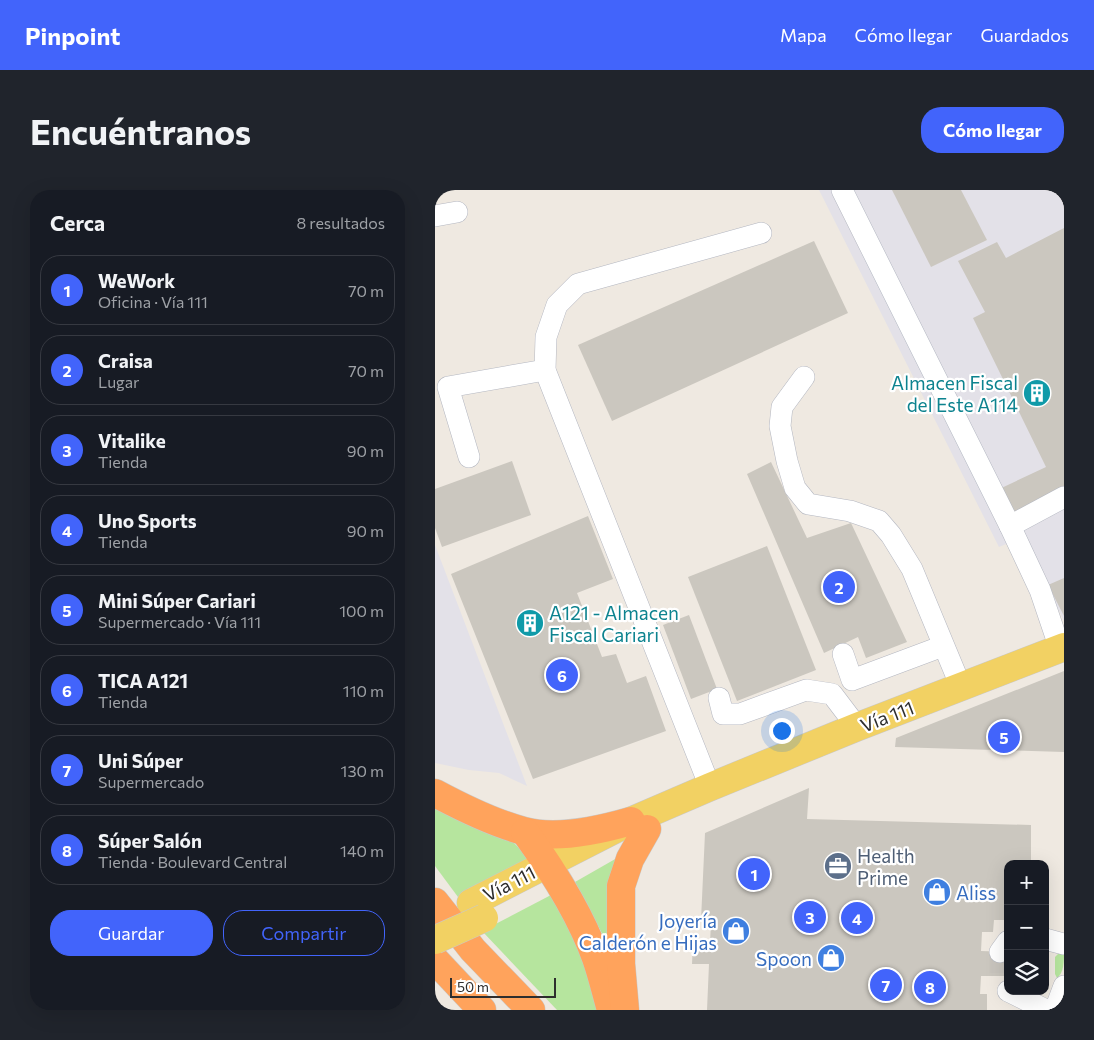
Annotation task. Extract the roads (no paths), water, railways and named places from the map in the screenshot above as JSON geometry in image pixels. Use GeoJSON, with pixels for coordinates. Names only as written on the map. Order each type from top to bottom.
{"type":"FeatureCollection","features":[{"type":"Feature","properties":{"kind":"highway"},"geometry":{"type":"LineString","coordinates":[[435,793],[460,806],[525,832],[581,833],[639,825],[621,886],[621,964],[625,1010]]}},
{"type":"Feature","properties":{"kind":"highway"},"geometry":{"type":"LineString","coordinates":[[525,832],[553,871],[597,959],[611,1010]]}},
{"type":"Feature","properties":{"kind":"highway"},"geometry":{"type":"LineString","coordinates":[[435,902],[473,950],[531,1010]]}},
{"type":"Feature","properties":{"kind":"highway"},"geometry":{"type":"LineString","coordinates":[[435,960],[482,1010]]}},
{"type":"Feature","properties":{"kind":"highway"},"geometry":{"type":"LineString","coordinates":[[435,973],[456,1010]]}},
{"type":"Feature","properties":{"kind":"main road","name":"Vía 111"},"geometry":{"type":"LineString","coordinates":[[477,911],[710,787],[857,727],[1062,648]]}},
{"type":"Feature","properties":{"kind":"main road"},"geometry":{"type":"LineString","coordinates":[[435,919],[477,911]]}},
{"type":"Feature","properties":{"kind":"main road"},"geometry":{"type":"LineString","coordinates":[[435,940],[477,911]]}},
{"type":"Feature","properties":{"kind":"street"},"geometry":{"type":"LineString","coordinates":[[842,190],[1010,526],[1040,590],[1062,648]]}},
{"type":"Feature","properties":{"kind":"street"},"geometry":{"type":"LineString","coordinates":[[435,216],[457,212]]}},
{"type":"Feature","properties":{"kind":"street"},"geometry":{"type":"LineString","coordinates":[[710,787],[545,370],[546,337],[557,305],[579,284],[761,233]]}},
{"type":"Feature","properties":{"kind":"street"},"geometry":{"type":"LineString","coordinates":[[469,457],[448,387],[545,370]]}},
{"type":"Feature","properties":{"kind":"street"},"geometry":{"type":"LineString","coordinates":[[804,377],[782,407],[780,426],[795,488],[808,504],[849,511],[879,520],[891,535],[912,569],[961,686]]}},
{"type":"Feature","properties":{"kind":"street"},"geometry":{"type":"LineString","coordinates":[[1010,526],[1064,497]]}},
{"type":"Feature","properties":{"kind":"street"},"geometry":{"type":"LineString","coordinates":[[843,654],[852,680],[943,646]]}},
{"type":"Feature","properties":{"kind":"street"},"geometry":{"type":"LineString","coordinates":[[719,698],[723,714],[740,714],[806,690],[832,694],[857,727]]}},
{"type":"Feature","properties":{"kind":"street"},"geometry":{"type":"LineString","coordinates":[[1049,940],[1064,944]]}},
{"type":"Feature","properties":{"kind":"street"},"geometry":{"type":"LineString","coordinates":[[1055,1010],[1064,986]]}},
{"type":"Feature","properties":{"kind":"street"},"geometry":{"type":"LineString","coordinates":[[1020,995],[1046,1010]]}},
{"type":"Feature","properties":{"kind":"tunnel"},"geometry":{"type":"LineString","coordinates":[[1000,952],[1000,976]]}},
{"type":"Feature","properties":{"kind":"place","name":"Almacen Fiscal del Este A114"},"geometry":{"type":"Point","coordinates":[1037,393]}},
{"type":"Feature","properties":{"kind":"place","name":"Craisa"},"geometry":{"type":"Point","coordinates":[839,587]}},
{"type":"Feature","properties":{"kind":"place","name":"A121 - Almacen Fiscal Cariari"},"geometry":{"type":"Point","coordinates":[530,623]}},
{"type":"Feature","properties":{"kind":"place","name":"TICA A121"},"geometry":{"type":"Point","coordinates":[562,675]}},
{"type":"Feature","properties":{"kind":"place","name":"Mini Súper Cariari"},"geometry":{"type":"Point","coordinates":[1004,737]}},
{"type":"Feature","properties":{"kind":"place","name":"Health Prime"},"geometry":{"type":"Point","coordinates":[838,866]}},
{"type":"Feature","properties":{"kind":"place","name":"WeWork"},"geometry":{"type":"Point","coordinates":[754,874]}},
{"type":"Feature","properties":{"kind":"place","name":"Aliss"},"geometry":{"type":"Point","coordinates":[937,892]}},
{"type":"Feature","properties":{"kind":"place","name":"Vitalike"},"geometry":{"type":"Point","coordinates":[810,917]}},
{"type":"Feature","properties":{"kind":"place","name":"Uno Sports"},"geometry":{"type":"Point","coordinates":[857,918]}},
{"type":"Feature","properties":{"kind":"place","name":"Joyería Calderón e Hijas"},"geometry":{"type":"Point","coordinates":[736,931]}},
{"type":"Feature","properties":{"kind":"place","name":"Spoon"},"geometry":{"type":"Point","coordinates":[831,958]}},
{"type":"Feature","properties":{"kind":"place","name":"Uni Súper"},"geometry":{"type":"Point","coordinates":[886,985]}},
{"type":"Feature","properties":{"kind":"place","name":"Súper Salón"},"geometry":{"type":"Point","coordinates":[930,987]}}]}
